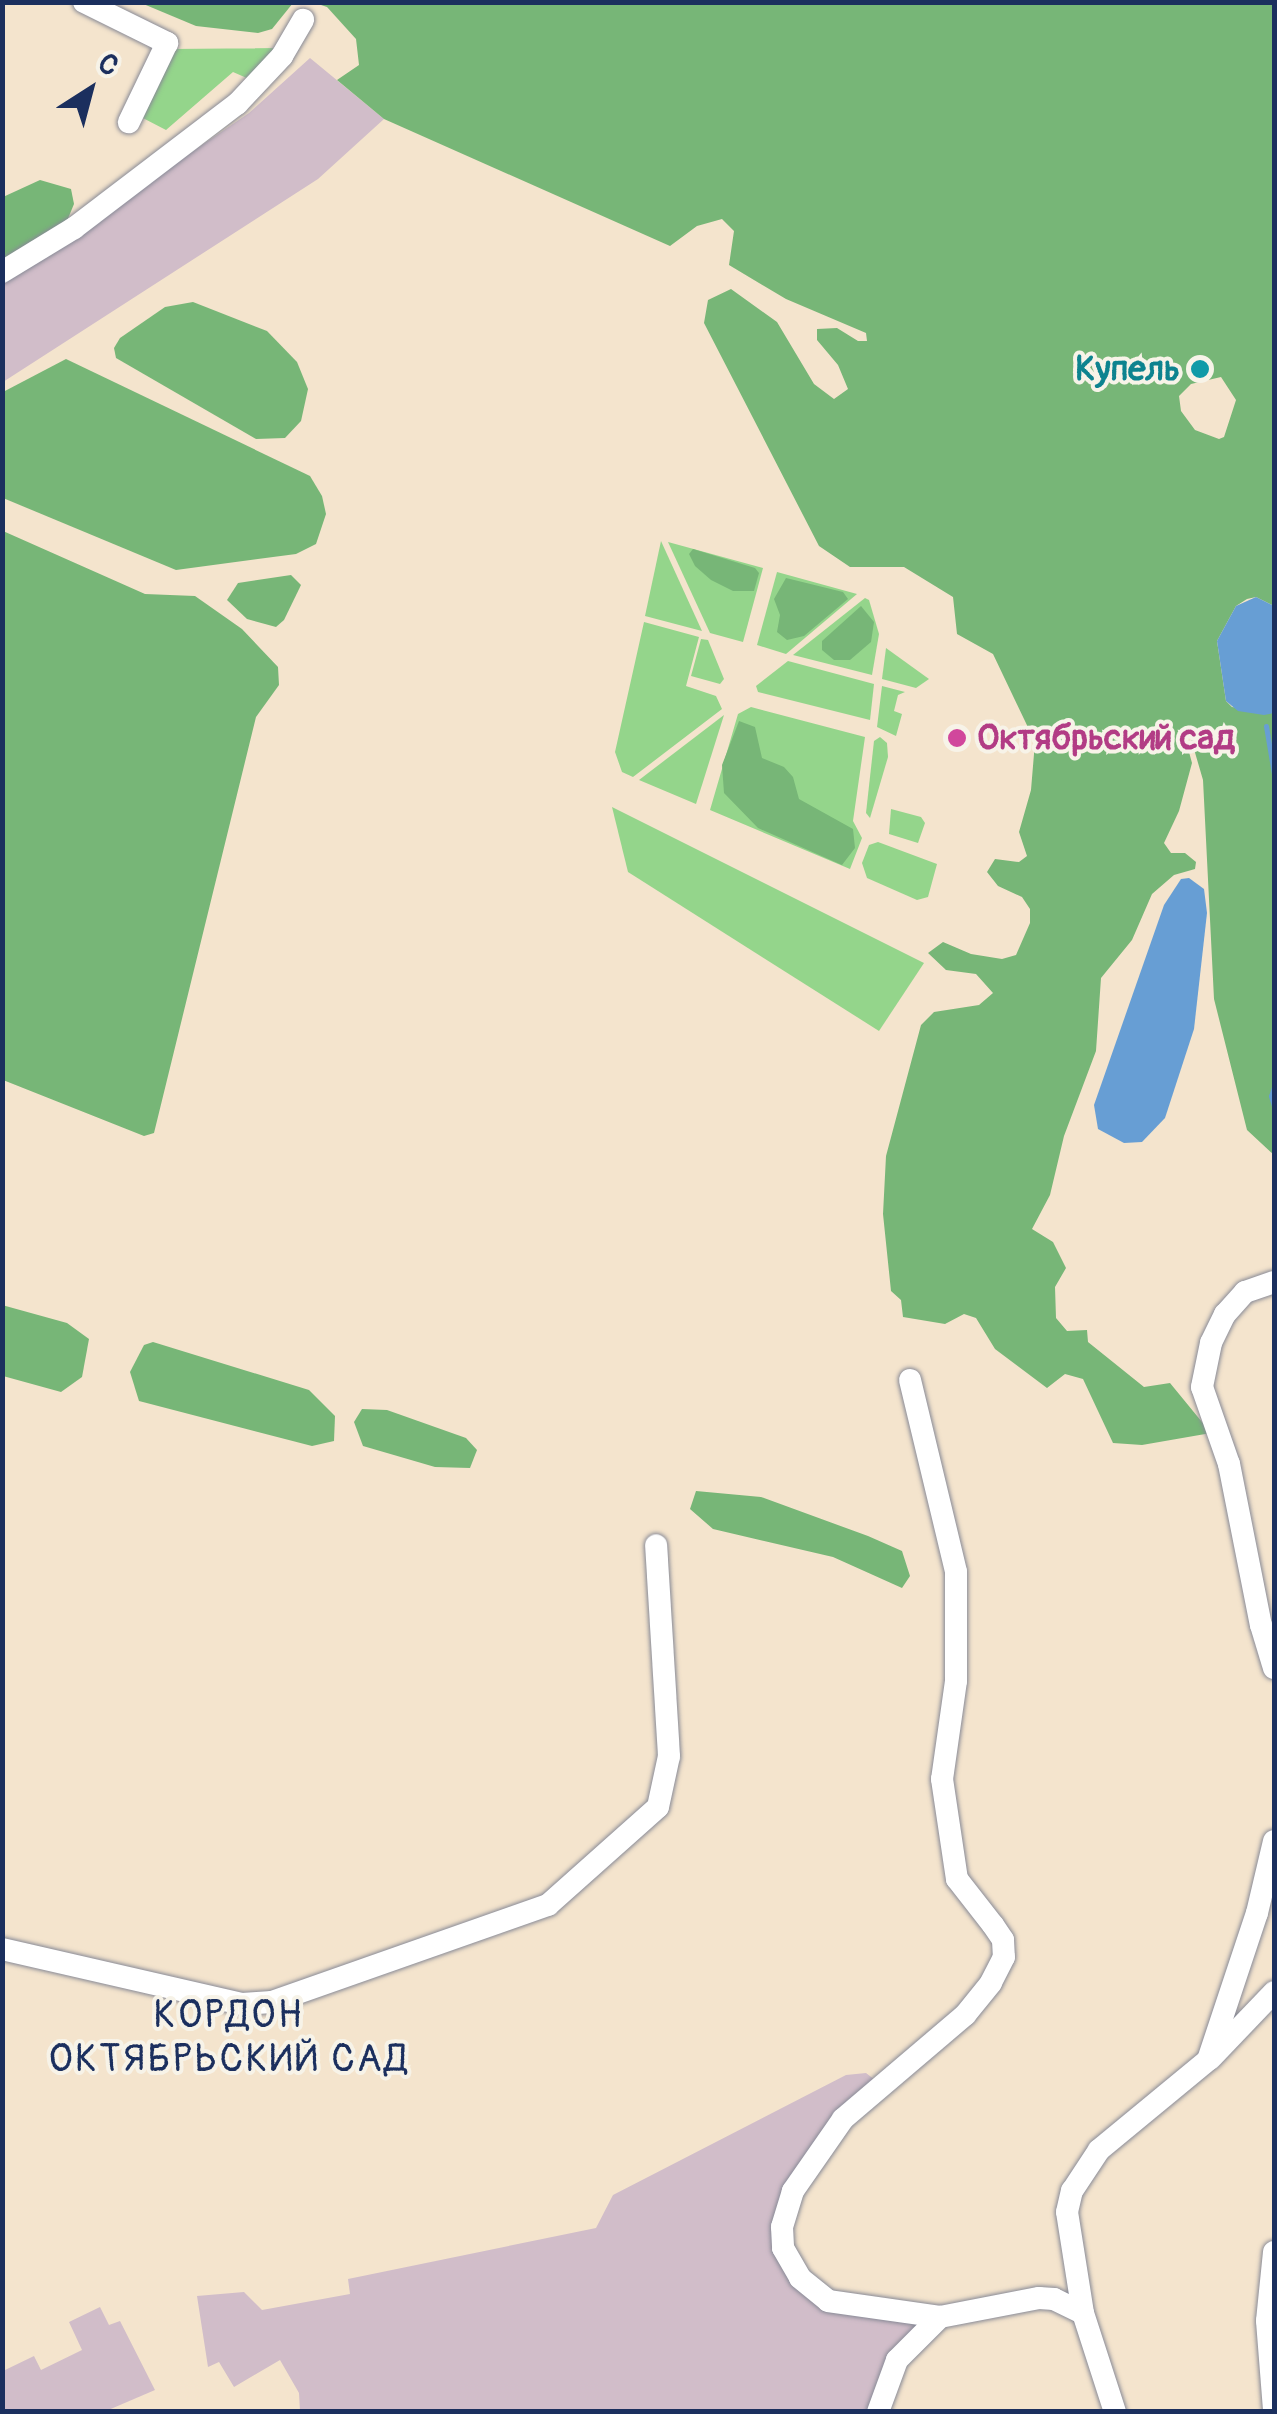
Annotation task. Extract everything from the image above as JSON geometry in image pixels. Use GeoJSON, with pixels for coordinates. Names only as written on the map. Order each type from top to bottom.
{"type":"FeatureCollection","features":[{"type":"Feature","properties":{"kind":"street"},"geometry":{"type":"LineString","coordinates":[[84,2],[167,43],[129,122]]}},
{"type":"Feature","properties":{"kind":"street"},"geometry":{"type":"LineString","coordinates":[[2,272],[74,228],[237,104],[282,56],[303,20]]}},
{"type":"Feature","properties":{"kind":"street"},"geometry":{"type":"LineString","coordinates":[[1274,1282],[1245,1292],[1225,1314],[1211,1343],[1202,1387],[1229,1464],[1274,1668]]}},
{"type":"Feature","properties":{"kind":"street"},"geometry":{"type":"LineString","coordinates":[[910,1380],[956,1572],[956,1681],[942,1780],[957,1879],[993,1924],[1002,1940],[1004,1956],[992,1984],[965,2015],[843,2119],[793,2192],[782,2227],[782,2248],[800,2278],[828,2301],[940,2317],[1039,2298],[1054,2299],[1083,2313]]}},
{"type":"Feature","properties":{"kind":"street"},"geometry":{"type":"LineString","coordinates":[[2,1950],[256,2003],[286,1998],[548,1905],[658,1807],[669,1756],[656,1545]]}},
{"type":"Feature","properties":{"kind":"street"},"geometry":{"type":"LineString","coordinates":[[1208,2060],[1256,1914],[1274,1841]]}},
{"type":"Feature","properties":{"kind":"street"},"geometry":{"type":"LineString","coordinates":[[1115,2412],[1083,2313],[1068,2212],[1078,2177],[1099,2150],[1239,2034],[1274,1992]]}},
{"type":"Feature","properties":{"kind":"street"},"geometry":{"type":"LineString","coordinates":[[1274,2252],[1267,2321],[1274,2409]]}},
{"type":"Feature","properties":{"kind":"street"},"geometry":{"type":"LineString","coordinates":[[878,2412],[897,2360],[940,2317]]}},
{"type":"Feature","properties":{"kind":"shaded area"},"geometry":{"type":"Polygon","coordinates":[[[310,58],[384,119],[318,179],[3,382],[3,281],[249,113],[310,58]]]}},
{"type":"Feature","properties":{"kind":"shaded area"},"geometry":{"type":"Polygon","coordinates":[[[866,2073],[875,2080],[788,2186],[794,2283],[924,2325],[871,2411],[300,2412],[299,2393],[280,2360],[234,2387],[219,2362],[208,2367],[197,2296],[244,2292],[262,2310],[350,2294],[348,2279],[596,2228],[613,2195],[846,2075],[866,2073]]]}},
{"type":"Feature","properties":{"kind":"shaded area"},"geometry":{"type":"Polygon","coordinates":[[[100,2307],[109,2325],[120,2321],[155,2390],[106,2411],[3,2411],[3,2371],[34,2356],[41,2370],[82,2350],[69,2322],[100,2307]]]}},
{"type":"Feature","properties":{"kind":"green space"},"geometry":{"type":"Polygon","coordinates":[[[293,2],[272,29],[258,33],[196,26],[141,3],[293,2]]]}},
{"type":"Feature","properties":{"kind":"green space"},"geometry":{"type":"Polygon","coordinates":[[[315,3],[1274,3],[1274,606],[1256,597],[1247,599],[1236,606],[1217,641],[1226,701],[1232,707],[1274,713],[1274,1155],[1247,1130],[1214,999],[1203,780],[1189,732],[1186,741],[1192,763],[1179,811],[1164,843],[1171,853],[1185,853],[1196,862],[1195,869],[1174,875],[1152,894],[1132,940],[1101,978],[1096,1051],[1064,1136],[1050,1195],[1032,1229],[1053,1242],[1066,1268],[1055,1287],[1056,1318],[1067,1331],[1087,1330],[1088,1342],[1144,1387],[1170,1383],[1211,1433],[1142,1445],[1113,1443],[1083,1379],[1065,1374],[1047,1388],[995,1349],[976,1318],[964,1314],[945,1324],[903,1317],[901,1300],[891,1291],[883,1214],[886,1156],[921,1025],[934,1012],[979,1005],[993,993],[976,974],[946,970],[928,953],[943,942],[971,954],[1002,959],[1016,955],[1030,923],[1030,909],[1022,897],[998,886],[987,872],[995,859],[1019,862],[1027,856],[1019,832],[1031,790],[1035,742],[993,654],[957,634],[953,597],[904,567],[850,567],[819,546],[704,323],[708,300],[731,289],[777,322],[814,384],[834,399],[848,389],[838,365],[817,340],[817,329],[837,328],[858,341],[867,341],[866,333],[786,299],[729,265],[734,231],[722,219],[697,226],[670,246],[384,119],[337,80],[359,65],[356,39],[327,7],[315,3]],[[1221,377],[1191,384],[1179,396],[1181,411],[1195,430],[1219,439],[1224,437],[1236,400],[1221,377]]]}},
{"type":"Feature","properties":{"kind":"green space"},"geometry":{"type":"Polygon","coordinates":[[[280,48],[249,79],[233,72],[166,130],[139,116],[171,49],[280,48]]]}},
{"type":"Feature","properties":{"kind":"green space"},"geometry":{"type":"Polygon","coordinates":[[[40,180],[71,189],[74,204],[67,221],[3,263],[3,197],[40,180]]]}},
{"type":"Feature","properties":{"kind":"green space"},"geometry":{"type":"Polygon","coordinates":[[[193,302],[267,331],[297,362],[308,389],[301,421],[285,438],[256,439],[116,358],[114,348],[120,338],[165,307],[193,302]]]}},
{"type":"Feature","properties":{"kind":"green space"},"geometry":{"type":"Polygon","coordinates":[[[66,359],[310,476],[322,496],[326,514],[316,544],[296,554],[176,570],[3,498],[3,392],[66,359]]]}},
{"type":"Feature","properties":{"kind":"green space"},"geometry":{"type":"Polygon","coordinates":[[[3,531],[145,594],[195,596],[242,629],[278,667],[279,685],[256,717],[154,1133],[144,1136],[3,1080],[3,531]]]}},
{"type":"Feature","properties":{"kind":"green space"},"geometry":{"type":"Polygon","coordinates":[[[661,541],[702,631],[645,616],[661,541]]]}},
{"type":"Feature","properties":{"kind":"green space"},"geometry":{"type":"Polygon","coordinates":[[[668,542],[763,568],[743,642],[710,633],[668,542]]]}},
{"type":"Feature","properties":{"kind":"green space"},"geometry":{"type":"Polygon","coordinates":[[[693,549],[755,568],[759,573],[754,591],[733,591],[711,580],[695,566],[689,554],[693,549]]]}},
{"type":"Feature","properties":{"kind":"green space"},"geometry":{"type":"Polygon","coordinates":[[[777,572],[857,594],[786,654],[757,645],[777,572]]]}},
{"type":"Feature","properties":{"kind":"green space"},"geometry":{"type":"Polygon","coordinates":[[[291,575],[301,585],[284,620],[276,627],[247,619],[227,600],[238,583],[291,575]]]}},
{"type":"Feature","properties":{"kind":"green space"},"geometry":{"type":"Polygon","coordinates":[[[786,578],[843,592],[848,599],[804,636],[787,640],[777,632],[780,615],[774,599],[786,578]]]}},
{"type":"Feature","properties":{"kind":"green space"},"geometry":{"type":"Polygon","coordinates":[[[865,598],[869,600],[879,634],[872,675],[793,655],[865,598]]]}},
{"type":"Feature","properties":{"kind":"green space"},"geometry":{"type":"Polygon","coordinates":[[[861,606],[874,622],[871,642],[850,660],[834,660],[822,650],[822,641],[861,606]]]}},
{"type":"Feature","properties":{"kind":"green space"},"geometry":{"type":"Polygon","coordinates":[[[644,622],[699,637],[686,686],[716,696],[722,709],[633,777],[622,772],[615,752],[644,622]]]}},
{"type":"Feature","properties":{"kind":"green space"},"geometry":{"type":"Polygon","coordinates":[[[701,639],[708,640],[724,679],[720,684],[691,676],[701,639]]]}},
{"type":"Feature","properties":{"kind":"green space"},"geometry":{"type":"Polygon","coordinates":[[[886,648],[929,679],[916,688],[882,679],[886,648]]]}},
{"type":"Feature","properties":{"kind":"green space"},"geometry":{"type":"Polygon","coordinates":[[[788,661],[874,684],[870,720],[758,692],[756,686],[788,661]]]}},
{"type":"Feature","properties":{"kind":"green space"},"geometry":{"type":"Polygon","coordinates":[[[882,686],[905,692],[898,695],[894,711],[902,714],[896,736],[877,727],[882,686]]]}},
{"type":"Feature","properties":{"kind":"green space"},"geometry":{"type":"Polygon","coordinates":[[[751,707],[865,737],[853,821],[862,838],[850,869],[710,810],[738,714],[751,707]]]}},
{"type":"Feature","properties":{"kind":"green space"},"geometry":{"type":"Polygon","coordinates":[[[724,715],[696,804],[639,780],[724,715]]]}},
{"type":"Feature","properties":{"kind":"green space"},"geometry":{"type":"Polygon","coordinates":[[[739,721],[755,727],[762,758],[784,767],[793,777],[799,799],[853,829],[855,848],[842,865],[758,828],[724,793],[722,765],[739,721]]]}},
{"type":"Feature","properties":{"kind":"green space"},"geometry":{"type":"Polygon","coordinates":[[[880,737],[887,743],[888,757],[870,818],[866,813],[874,741],[880,737]]]}},
{"type":"Feature","properties":{"kind":"green space"},"geometry":{"type":"Polygon","coordinates":[[[612,807],[924,963],[879,1031],[628,872],[612,807]]]}},
{"type":"Feature","properties":{"kind":"green space"},"geometry":{"type":"Polygon","coordinates":[[[891,809],[921,817],[925,823],[918,843],[889,834],[891,809]]]}},
{"type":"Feature","properties":{"kind":"green space"},"geometry":{"type":"Polygon","coordinates":[[[878,842],[937,864],[928,897],[917,900],[867,878],[862,863],[869,845],[878,842]]]}},
{"type":"Feature","properties":{"kind":"green space"},"geometry":{"type":"Polygon","coordinates":[[[2,1305],[67,1323],[89,1339],[82,1377],[61,1392],[3,1376],[2,1305]]]}},
{"type":"Feature","properties":{"kind":"green space"},"geometry":{"type":"Polygon","coordinates":[[[153,1342],[309,1390],[335,1416],[334,1441],[312,1446],[139,1401],[130,1372],[144,1345],[153,1342]]]}},
{"type":"Feature","properties":{"kind":"green space"},"geometry":{"type":"Polygon","coordinates":[[[362,1409],[387,1410],[466,1438],[477,1450],[470,1468],[435,1467],[363,1446],[354,1422],[362,1409]]]}},
{"type":"Feature","properties":{"kind":"green space"},"geometry":{"type":"Polygon","coordinates":[[[696,1491],[761,1497],[868,1536],[902,1551],[910,1576],[902,1588],[833,1557],[713,1529],[690,1509],[696,1491]]]}},
{"type":"Feature","properties":{"kind":"water"},"geometry":{"type":"Polygon","coordinates":[[[1256,597],[1274,606],[1274,713],[1264,715],[1238,711],[1226,701],[1217,641],[1236,606],[1256,597]]]}},
{"type":"Feature","properties":{"kind":"water"},"geometry":{"type":"Polygon","coordinates":[[[1189,878],[1204,889],[1207,913],[1194,1029],[1165,1118],[1142,1142],[1124,1143],[1098,1129],[1094,1105],[1164,905],[1181,879],[1189,878]]]}},
{"type":"Feature","properties":{"kind":"waterway"},"geometry":{"type":"LineString","coordinates":[[1266,726],[1274,774]]}},
{"type":"Feature","properties":{"kind":"waterway"},"geometry":{"type":"LineString","coordinates":[[1274,1087],[1274,1106]]}},
{"type":"Feature","properties":{"kind":"place","name":"Купель"},"geometry":{"type":"Point","coordinates":[1200,369]}},
{"type":"Feature","properties":{"kind":"place","name":"Октябрьский сад"},"geometry":{"type":"Point","coordinates":[957,738]}},
{"type":"Feature","properties":{"kind":"district","name":"КОРДОН ОКТЯБРЬСКИЙ САД"},"geometry":{"type":"Point","coordinates":[229,2038]}}]}
